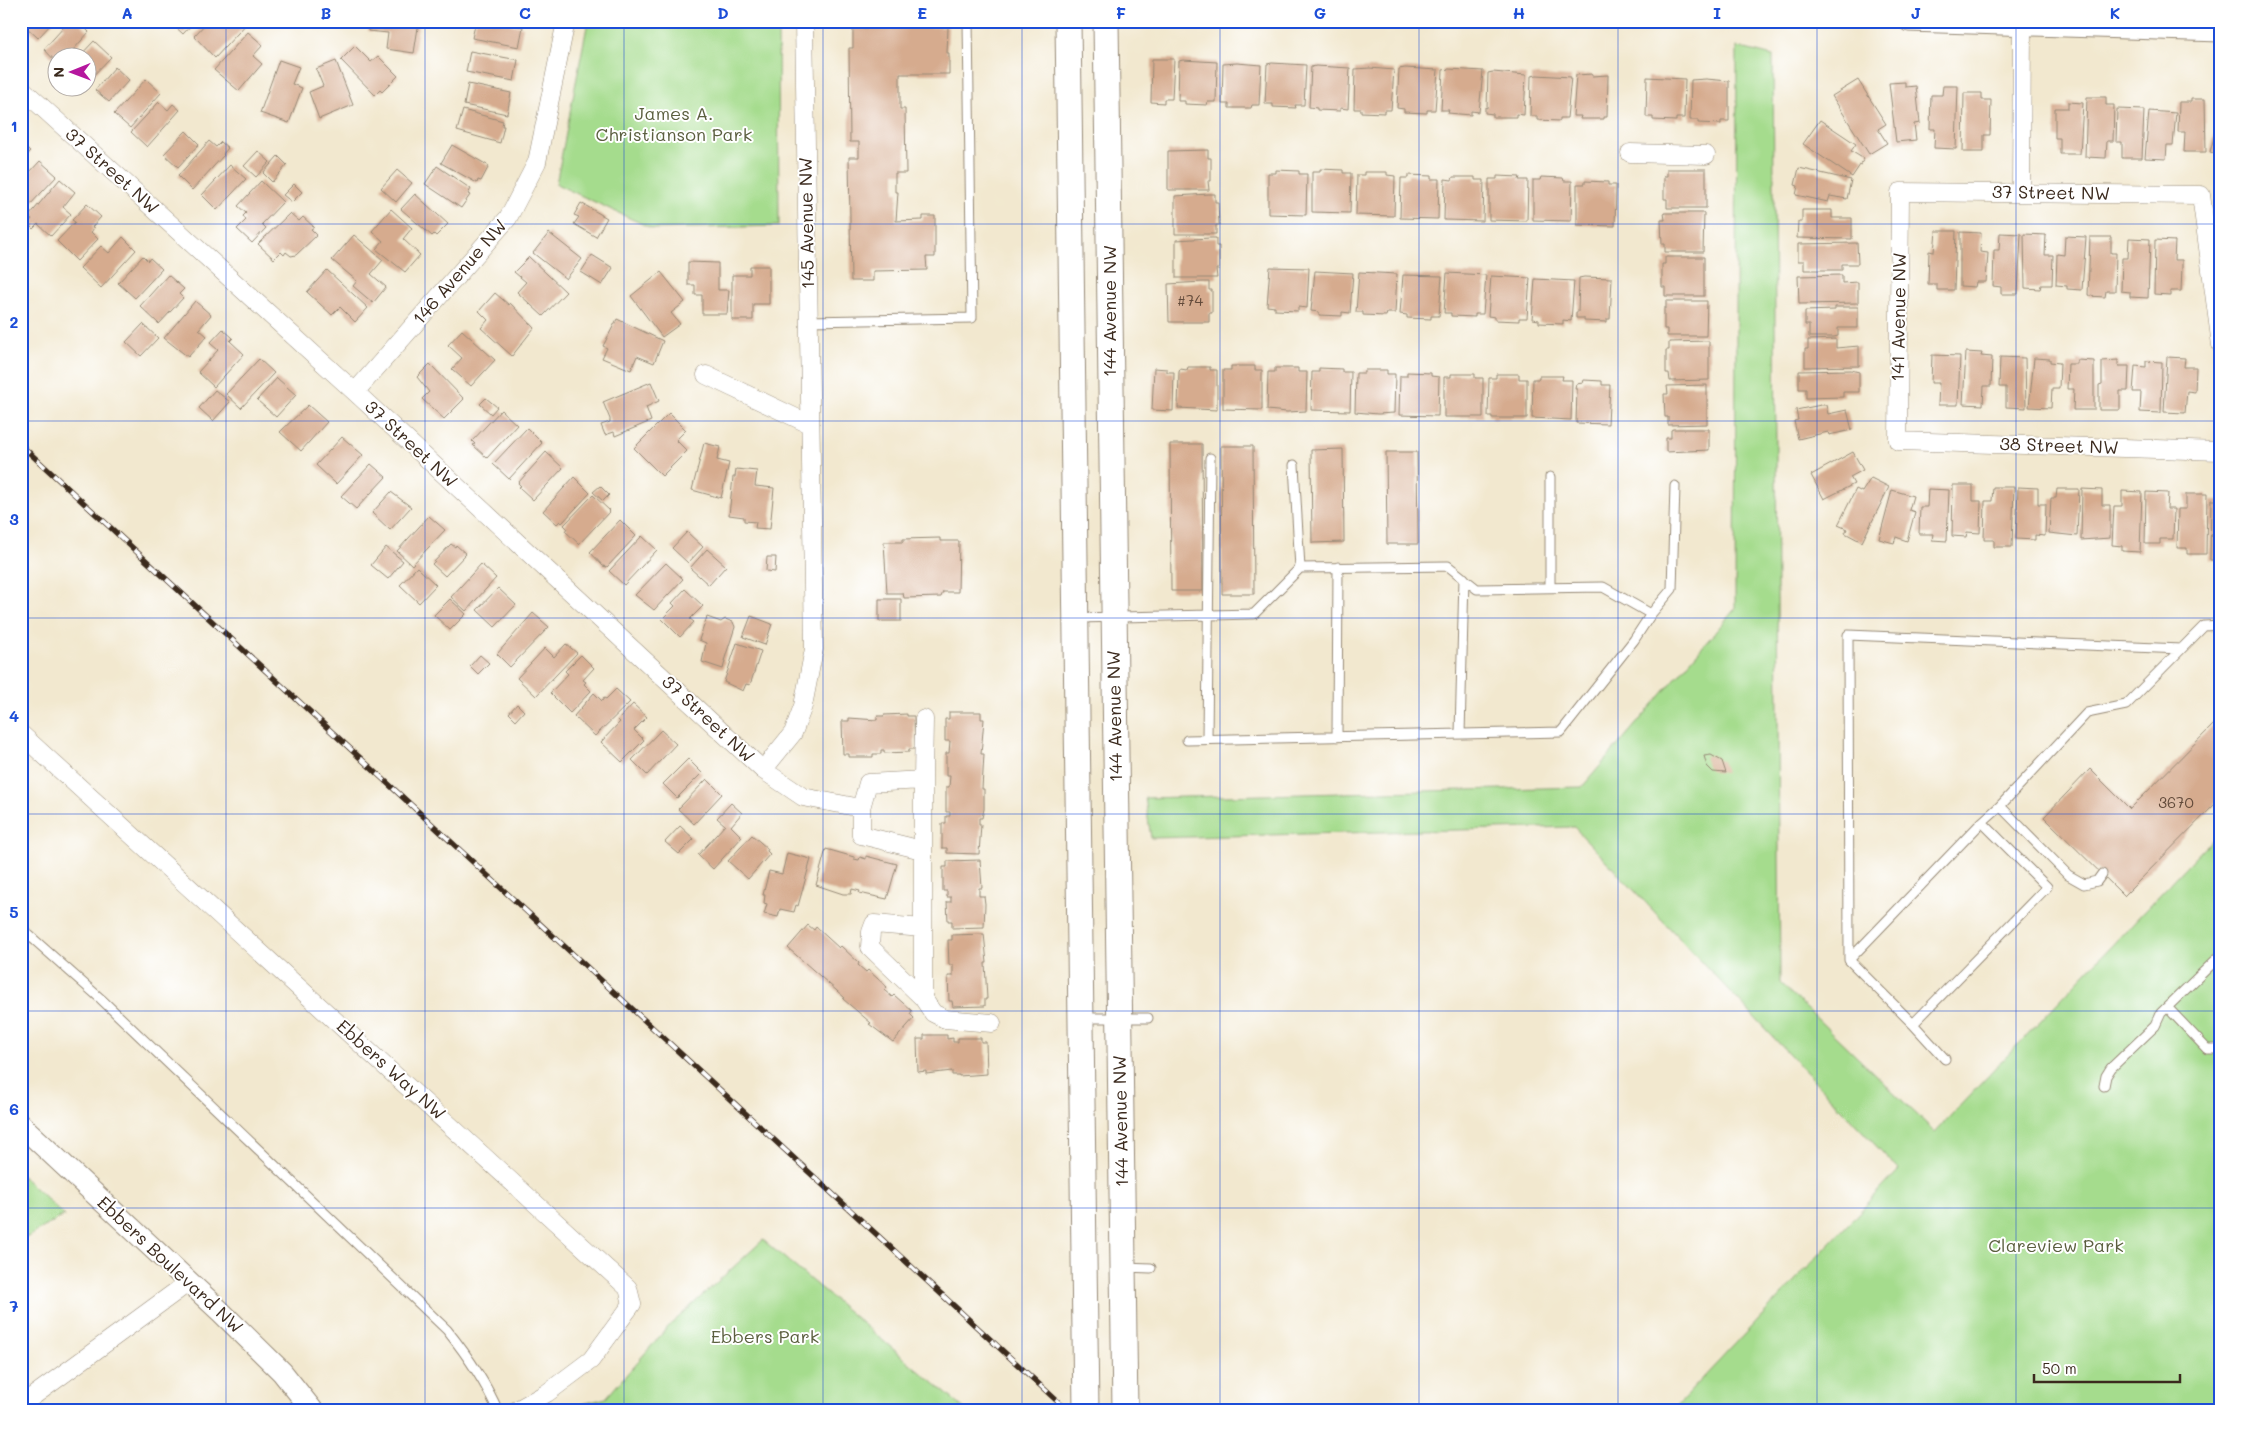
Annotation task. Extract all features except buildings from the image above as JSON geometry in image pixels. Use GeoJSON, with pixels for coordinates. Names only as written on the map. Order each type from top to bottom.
{"type":"FeatureCollection","features":[{"type":"Feature","properties":{"kind":"main road","name":"144 Avenue NW"},"geometry":{"type":"LineString","coordinates":[[1068,21],[1086,1411]]}},
{"type":"Feature","properties":{"kind":"main road","name":"144 Avenue NW"},"geometry":{"type":"LineString","coordinates":[[1106,21],[1125,1411]]}},
{"type":"Feature","properties":{"kind":"street","name":"146 Avenue NW"},"geometry":{"type":"LineString","coordinates":[[355,392],[508,218],[537,162],[566,21]]}},
{"type":"Feature","properties":{"kind":"street","name":"145 Avenue NW"},"geometry":{"type":"LineString","coordinates":[[763,770],[793,733],[803,706],[814,649],[804,21]]}},
{"type":"Feature","properties":{"kind":"street"},"geometry":{"type":"LineString","coordinates":[[1909,21],[2022,25],[2067,24],[2221,32]]}},
{"type":"Feature","properties":{"kind":"street"},"geometry":{"type":"LineString","coordinates":[[2021,192],[2022,25]]}},
{"type":"Feature","properties":{"kind":"street","name":"37 Street NW"},"geometry":{"type":"LineString","coordinates":[[21,88],[355,392],[763,770],[803,797],[861,808]]}},
{"type":"Feature","properties":{"kind":"street"},"geometry":{"type":"LineString","coordinates":[[1630,153],[1706,155]]}},
{"type":"Feature","properties":{"kind":"street","name":"37 Street NW"},"geometry":{"type":"LineString","coordinates":[[1900,192],[2201,195],[2221,345]]}},
{"type":"Feature","properties":{"kind":"street","name":"141 Avenue NW"},"geometry":{"type":"LineString","coordinates":[[1898,441],[1900,192]]}},
{"type":"Feature","properties":{"kind":"street"},"geometry":{"type":"LineString","coordinates":[[706,375],[809,424]]}},
{"type":"Feature","properties":{"kind":"street","name":"38 Street NW"},"geometry":{"type":"LineString","coordinates":[[1898,441],[2221,451]]}},
{"type":"Feature","properties":{"kind":"street"},"geometry":{"type":"LineString","coordinates":[[922,998],[924,719]]}},
{"type":"Feature","properties":{"kind":"street","name":"Ebbers Way NW"},"geometry":{"type":"LineString","coordinates":[[21,734],[628,1288],[632,1304],[591,1360],[547,1394],[515,1411]]}},
{"type":"Feature","properties":{"kind":"street"},"geometry":{"type":"LineString","coordinates":[[922,850],[861,835],[861,808],[868,782],[923,780]]}},
{"type":"Feature","properties":{"kind":"street"},"geometry":{"type":"LineString","coordinates":[[923,928],[874,924],[871,932],[870,947],[922,998],[932,1013],[945,1019],[992,1023]]}},
{"type":"Feature","properties":{"kind":"street","name":"Ebbers Boulevard NW"},"geometry":{"type":"LineString","coordinates":[[21,1125],[282,1372],[313,1411]]}},
{"type":"Feature","properties":{"kind":"street"},"geometry":{"type":"LineString","coordinates":[[21,1405],[189,1282]]}},
{"type":"Feature","properties":{"kind":"lane"},"geometry":{"type":"LineString","coordinates":[[808,322],[972,318],[968,21]]}},
{"type":"Feature","properties":{"kind":"lane"},"geometry":{"type":"LineString","coordinates":[[1207,739],[1210,615],[1210,458]]}},
{"type":"Feature","properties":{"kind":"lane"},"geometry":{"type":"LineString","coordinates":[[1294,465],[1300,568]]}},
{"type":"Feature","properties":{"kind":"lane"},"geometry":{"type":"LineString","coordinates":[[1550,477],[1550,587]]}},
{"type":"Feature","properties":{"kind":"lane"},"geometry":{"type":"LineString","coordinates":[[1187,740],[1561,732],[1672,589],[1675,486]]}},
{"type":"Feature","properties":{"kind":"lane"},"geometry":{"type":"LineString","coordinates":[[1077,618],[1254,614],[1300,568],[1448,566],[1477,589],[1603,587],[1651,614]]}},
{"type":"Feature","properties":{"kind":"lane"},"geometry":{"type":"LineString","coordinates":[[1337,737],[1338,567]]}},
{"type":"Feature","properties":{"kind":"lane"},"geometry":{"type":"LineString","coordinates":[[1460,734],[1464,578]]}},
{"type":"Feature","properties":{"kind":"lane"},"geometry":{"type":"LineString","coordinates":[[1849,960],[1982,822],[2000,806],[2087,713],[2126,705],[2204,626],[2221,625]]}},
{"type":"Feature","properties":{"kind":"lane"},"geometry":{"type":"LineString","coordinates":[[1945,1059],[1849,960],[1848,635],[2182,649]]}},
{"type":"Feature","properties":{"kind":"lane"},"geometry":{"type":"LineString","coordinates":[[2000,806],[2068,875],[2084,884],[2096,880],[2102,874]]}},
{"type":"Feature","properties":{"kind":"lane"},"geometry":{"type":"LineString","coordinates":[[1913,1024],[2047,887],[1982,822]]}},
{"type":"Feature","properties":{"kind":"lane"},"geometry":{"type":"LineString","coordinates":[[21,928],[101,999],[446,1330],[468,1357],[490,1392],[498,1411]]}},
{"type":"Feature","properties":{"kind":"lane"},"geometry":{"type":"LineString","coordinates":[[2104,1086],[2106,1076],[2111,1068],[2155,1026],[2160,1013],[2221,955]]}},
{"type":"Feature","properties":{"kind":"lane"},"geometry":{"type":"LineString","coordinates":[[2167,1007],[2207,1049],[2221,1049]]}},
{"type":"Feature","properties":{"kind":"lane"},"geometry":{"type":"LineString","coordinates":[[1081,1018],[1148,1018]]}},
{"type":"Feature","properties":{"kind":"lane"},"geometry":{"type":"LineString","coordinates":[[1124,1267],[1151,1268]]}},
{"type":"Feature","properties":{"kind":"green space","name":"James A. Christianson Park"},"geometry":{"type":"Polygon","coordinates":[[[588,21],[778,21],[779,226],[653,229],[556,184],[588,21]]]}},
{"type":"Feature","properties":{"kind":"green space","name":"Clareview Park"},"geometry":{"type":"Polygon","coordinates":[[[1737,47],[1773,56],[1780,983],[1935,1132],[2221,830],[2221,1411],[1672,1411],[1899,1170],[1574,827],[1151,838],[1145,798],[1582,787],[1735,609],[1737,47]]]}},
{"type":"Feature","properties":{"kind":"green space"},"geometry":{"type":"Polygon","coordinates":[[[21,1175],[64,1215],[21,1241],[21,1175]]]}},
{"type":"Feature","properties":{"kind":"green space","name":"Ebbers Park"},"geometry":{"type":"Polygon","coordinates":[[[763,1240],[967,1411],[555,1411],[606,1398],[667,1328],[763,1240]]]}},
{"type":"Feature","properties":{"kind":"railway"},"geometry":{"type":"LineString","coordinates":[[21,445],[1068,1411]]}}]}
